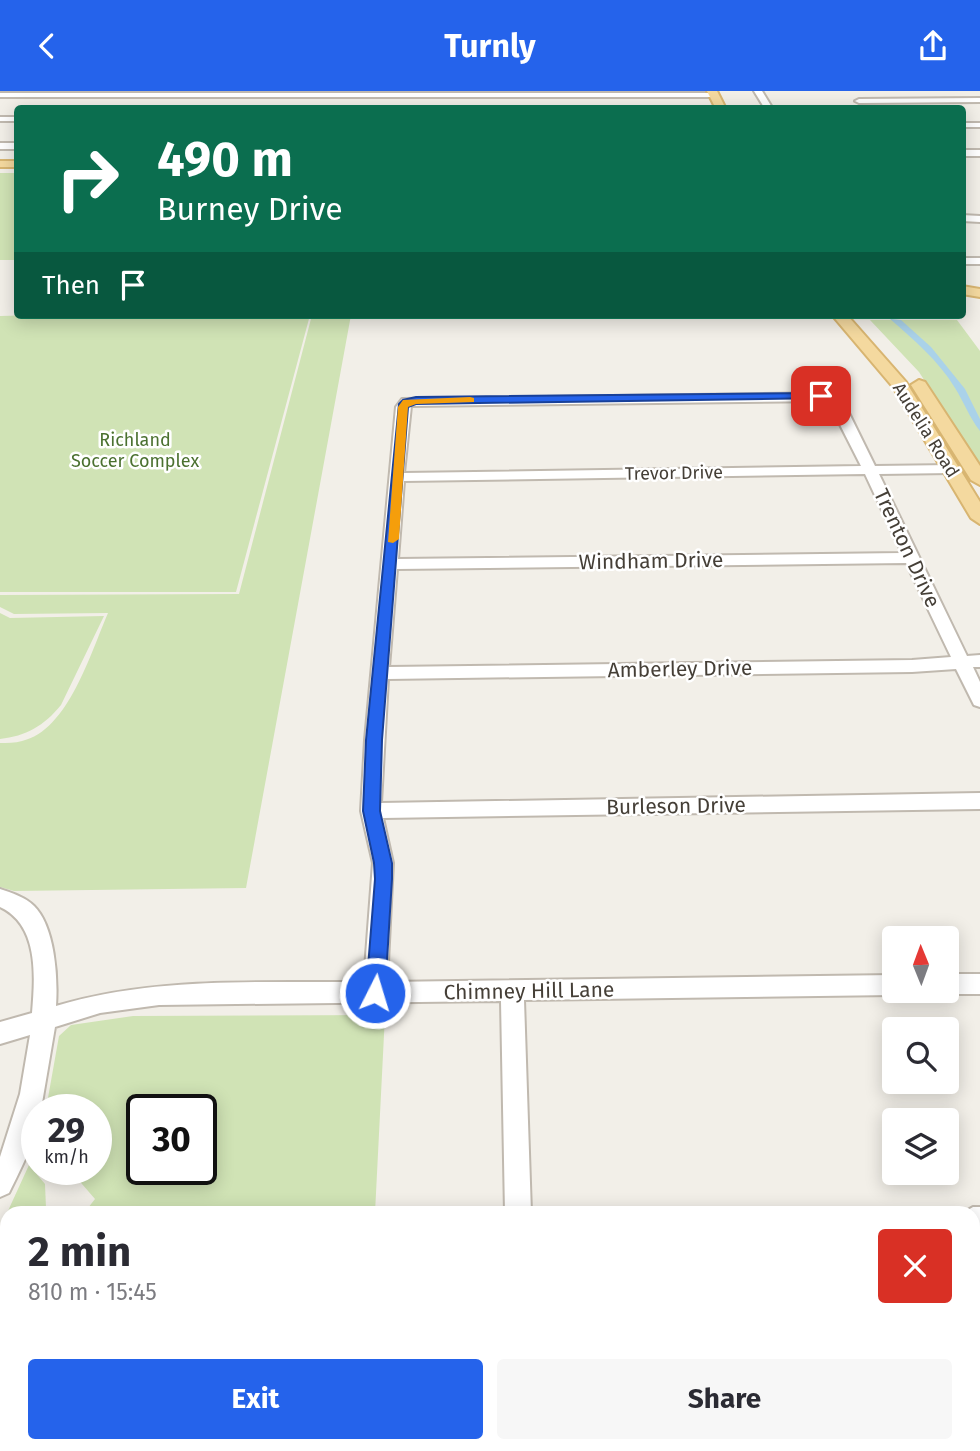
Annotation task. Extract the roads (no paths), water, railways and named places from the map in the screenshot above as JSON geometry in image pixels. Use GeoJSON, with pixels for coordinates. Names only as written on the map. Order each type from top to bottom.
{"type":"FeatureCollection","features":[{"type":"Feature","properties":{"kind":"main road","name":"Audelia Road"},"geometry":{"type":"LineString","coordinates":[[843,319],[920,386],[976,475]]}},
{"type":"Feature","properties":{"kind":"main road","name":"Audelia Road"},"geometry":{"type":"LineString","coordinates":[[857,319],[885,357],[980,518]]}},
{"type":"Feature","properties":{"kind":"main road"},"geometry":{"type":"LineString","coordinates":[[951,469],[976,475]]}},
{"type":"Feature","properties":{"kind":"street"},"geometry":{"type":"LineString","coordinates":[[851,91],[862,105]]}},
{"type":"Feature","properties":{"kind":"street"},"geometry":{"type":"LineString","coordinates":[[0,95],[253,92],[542,95],[707,93]]}},
{"type":"Feature","properties":{"kind":"street"},"geometry":{"type":"LineString","coordinates":[[199,105],[205,94]]}},
{"type":"Feature","properties":{"kind":"street"},"geometry":{"type":"LineString","coordinates":[[542,95],[543,105]]}},
{"type":"Feature","properties":{"kind":"street"},"geometry":{"type":"LineString","coordinates":[[859,101],[980,100]]}},
{"type":"Feature","properties":{"kind":"street","name":"Trenton Drive"},"geometry":{"type":"LineString","coordinates":[[396,477],[403,407],[407,402],[831,397],[836,401],[870,470],[980,701]]}},
{"type":"Feature","properties":{"kind":"street","name":"Trevor Drive"},"geometry":{"type":"LineString","coordinates":[[396,477],[951,469]]}},
{"type":"Feature","properties":{"kind":"street"},"geometry":{"type":"LineString","coordinates":[[375,993],[383,863],[371,811],[396,477]]}},
{"type":"Feature","properties":{"kind":"street","name":"Windham Drive"},"geometry":{"type":"LineString","coordinates":[[390,565],[911,558]]}},
{"type":"Feature","properties":{"kind":"street","name":"Amberley Drive"},"geometry":{"type":"LineString","coordinates":[[380,673],[912,666],[980,661]]}},
{"type":"Feature","properties":{"kind":"street","name":"Burleson Drive"},"geometry":{"type":"LineString","coordinates":[[371,811],[980,801]]}},
{"type":"Feature","properties":{"kind":"street"},"geometry":{"type":"LineString","coordinates":[[0,898],[18,906],[30,916],[40,939],[44,961],[43,1018],[28,1111],[18,1146],[0,1184]]}},
{"type":"Feature","properties":{"kind":"street"},"geometry":{"type":"LineString","coordinates":[[959,984],[980,984]]}},
{"type":"Feature","properties":{"kind":"street","name":"Chimney Hill Lane"},"geometry":{"type":"LineString","coordinates":[[0,1033],[43,1018],[130,997],[882,985]]}},
{"type":"Feature","properties":{"kind":"street"},"geometry":{"type":"LineString","coordinates":[[512,991],[518,1206]]}},
{"type":"Feature","properties":{"kind":"water"},"geometry":{"type":"Polygon","coordinates":[[[890,319],[901,320],[931,347],[965,389],[980,419],[980,431],[941,369],[890,319]]]}},
{"type":"Feature","properties":{"kind":"park label","name":"Richland Soccer Complex"},"geometry":{"type":"Point","coordinates":[135,450]}}]}
